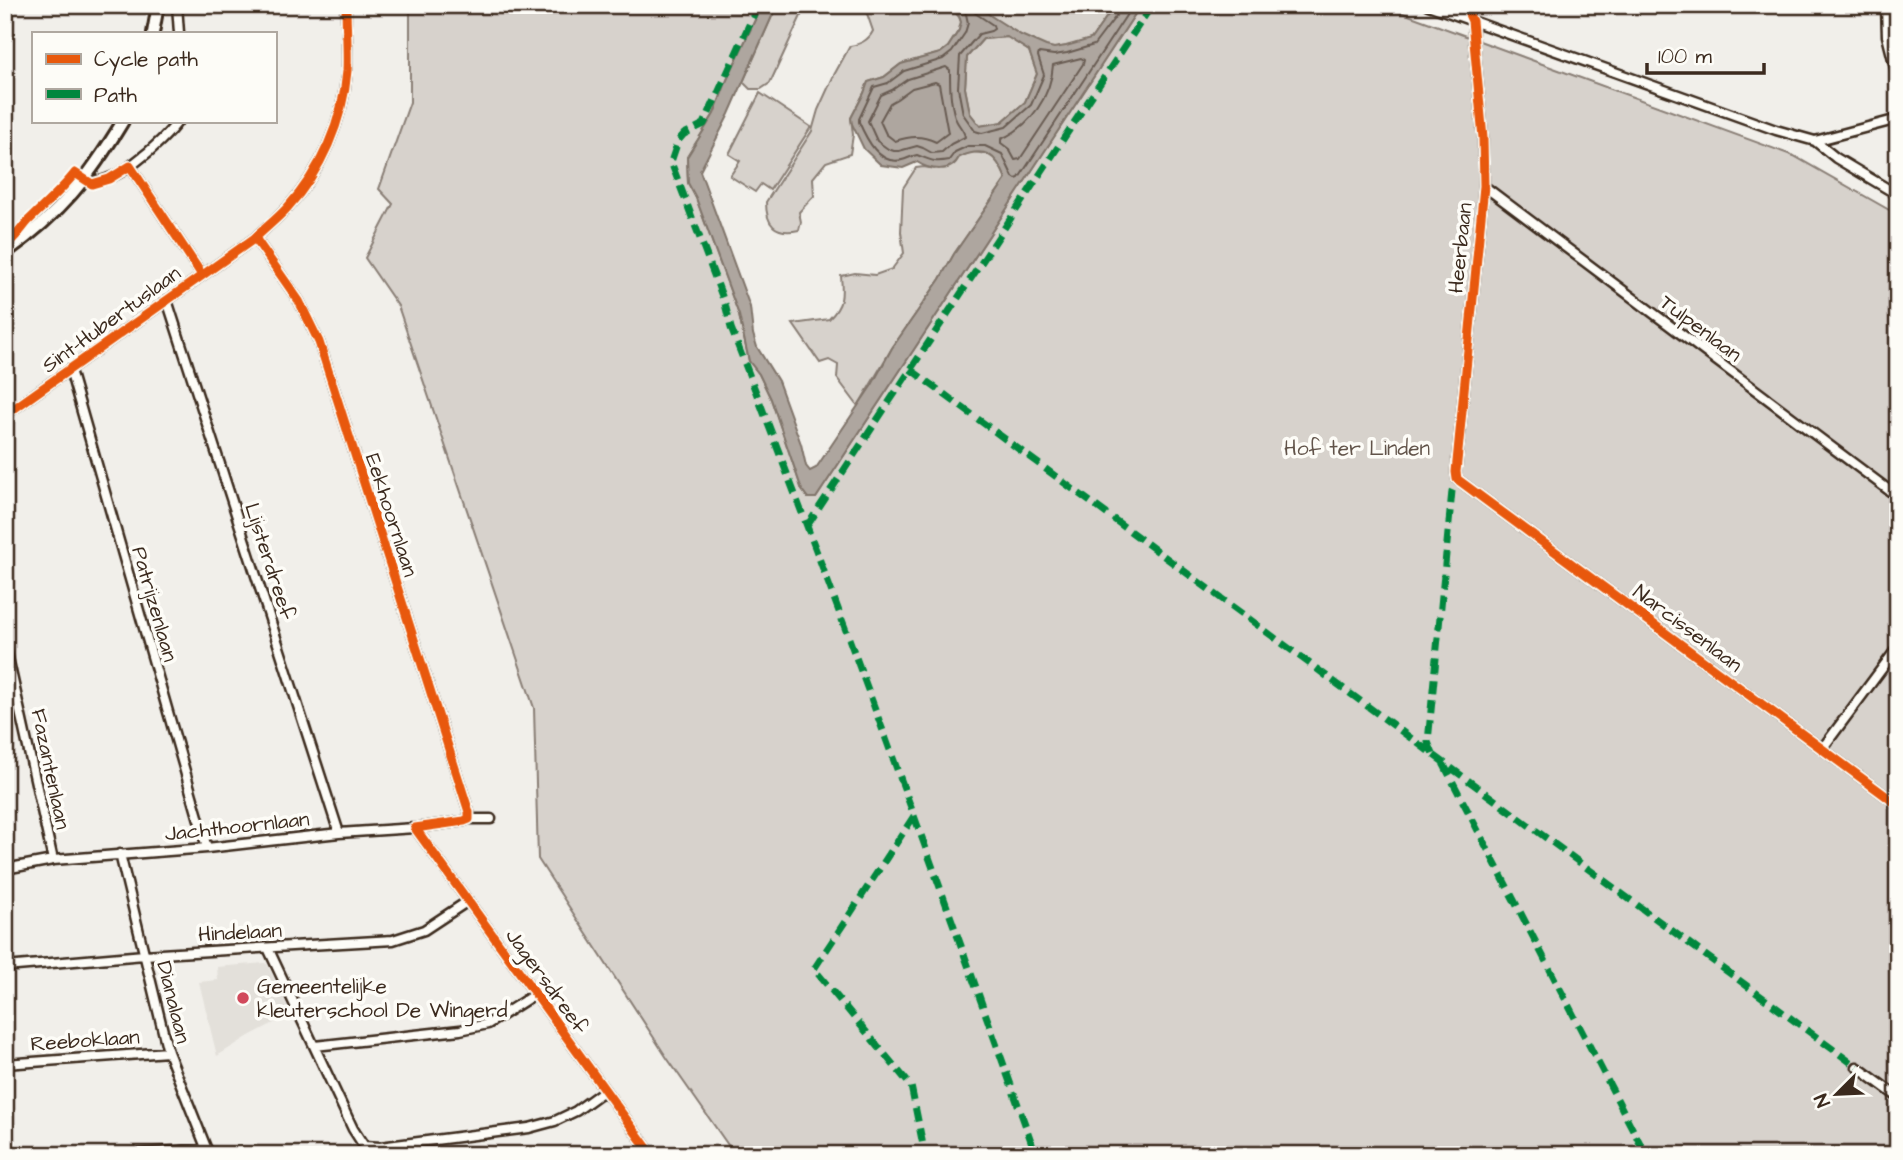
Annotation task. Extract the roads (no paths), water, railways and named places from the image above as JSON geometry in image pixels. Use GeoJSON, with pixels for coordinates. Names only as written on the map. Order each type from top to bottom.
{"type":"FeatureCollection","features":[{"type":"Feature","properties":{"kind":"main road"},"geometry":{"type":"LineString","coordinates":[[153,32],[158,5]]}},
{"type":"Feature","properties":{"kind":"main road"},"geometry":{"type":"LineString","coordinates":[[5,253],[42,225],[71,197],[97,164],[122,122]]}},
{"type":"Feature","properties":{"kind":"street"},"geometry":{"type":"LineString","coordinates":[[177,5],[179,32]]}},
{"type":"Feature","properties":{"kind":"street","name":"Sint-Hubertuslaan"},"geometry":{"type":"LineString","coordinates":[[5,415],[254,237],[288,207],[318,166],[330,140],[341,104],[347,71],[346,5]]}},
{"type":"Feature","properties":{"kind":"street"},"geometry":{"type":"LineString","coordinates":[[1428,5],[1776,130],[1815,141],[1836,158],[1898,195]]}},
{"type":"Feature","properties":{"kind":"street","name":"Heerbaan"},"geometry":{"type":"LineString","coordinates":[[1457,479],[1466,357],[1484,186],[1483,138],[1472,21],[1466,10],[1467,5]]}},
{"type":"Feature","properties":{"kind":"street"},"geometry":{"type":"LineString","coordinates":[[1886,5],[1887,36],[1898,79]]}},
{"type":"Feature","properties":{"kind":"street"},"geometry":{"type":"LineString","coordinates":[[1815,141],[1898,119]]}},
{"type":"Feature","properties":{"kind":"street"},"geometry":{"type":"LineString","coordinates":[[84,180],[92,184],[109,179],[130,166],[159,142],[177,122]]}},
{"type":"Feature","properties":{"kind":"street","name":"Sint-Hubertuslaan"},"geometry":{"type":"LineString","coordinates":[[130,166],[202,275]]}},
{"type":"Feature","properties":{"kind":"street","name":"Tulpenlaan"},"geometry":{"type":"LineString","coordinates":[[1484,186],[1898,497]]}},
{"type":"Feature","properties":{"kind":"street","name":"Eekhoornlaan"},"geometry":{"type":"LineString","coordinates":[[254,237],[299,301],[319,342],[469,817]]}},
{"type":"Feature","properties":{"kind":"street","name":"Lijsterdreef"},"geometry":{"type":"LineString","coordinates":[[167,300],[339,833]]}},
{"type":"Feature","properties":{"kind":"street","name":"Patrijzenlaan"},"geometry":{"type":"LineString","coordinates":[[70,370],[207,848]]}},
{"type":"Feature","properties":{"kind":"street","name":"Narcissenlaan"},"geometry":{"type":"LineString","coordinates":[[1457,479],[1898,805]]}},
{"type":"Feature","properties":{"kind":"street","name":"Fazantenlaan"},"geometry":{"type":"LineString","coordinates":[[5,644],[53,860]]}},
{"type":"Feature","properties":{"kind":"street"},"geometry":{"type":"LineString","coordinates":[[1822,749],[1898,647]]}},
{"type":"Feature","properties":{"kind":"street","name":"Jachthoornlaan"},"geometry":{"type":"LineString","coordinates":[[5,869],[53,860],[415,828],[464,821],[469,817],[491,818]]}},
{"type":"Feature","properties":{"kind":"street","name":"Jagersdreef"},"geometry":{"type":"LineString","coordinates":[[415,828],[652,1155]]}},
{"type":"Feature","properties":{"kind":"street","name":"Dianalaan"},"geometry":{"type":"LineString","coordinates":[[120,854],[168,1052],[208,1152]]}},
{"type":"Feature","properties":{"kind":"street","name":"Hindelaan"},"geometry":{"type":"LineString","coordinates":[[5,967],[144,955],[393,940],[424,930],[468,901]]}},
{"type":"Feature","properties":{"kind":"street"},"geometry":{"type":"LineString","coordinates":[[268,948],[364,1146],[380,1147],[529,1128],[555,1121],[576,1111],[605,1090]]}},
{"type":"Feature","properties":{"kind":"street"},"geometry":{"type":"LineString","coordinates":[[315,1046],[460,1030],[488,1024],[535,994]]}},
{"type":"Feature","properties":{"kind":"street","name":"Reeboklaan"},"geometry":{"type":"LineString","coordinates":[[5,1064],[168,1052]]}},
{"type":"Feature","properties":{"kind":"street"},"geometry":{"type":"LineString","coordinates":[[1857,1067],[1898,1097]]}},
{"type":"Feature","properties":{"kind":"street"},"geometry":{"type":"LineString","coordinates":[[115,1155],[208,1152]]}},
{"type":"Feature","properties":{"kind":"water"},"geometry":{"type":"Polygon","coordinates":[[[762,5],[777,5],[729,114],[700,171],[750,307],[757,347],[778,381],[810,471],[816,468],[872,385],[892,348],[1006,179],[994,158],[976,152],[959,157],[951,166],[940,169],[917,162],[903,168],[881,165],[864,149],[851,118],[868,82],[884,77],[901,64],[940,53],[948,47],[961,22],[949,5],[978,5],[1021,35],[1054,48],[1091,39],[1115,5],[1141,5],[816,498],[808,498],[802,490],[771,399],[759,374],[749,361],[739,315],[688,183],[687,157],[714,114],[762,5]],[[1007,37],[983,39],[967,57],[965,88],[970,113],[980,126],[1002,122],[1025,102],[1037,74],[1029,51],[1007,37]]]}},
{"type":"Feature","properties":{"kind":"place","name":"Gemeentelijke kleuterschool De Wingerd"},"geometry":{"type":"Point","coordinates":[243,998]}},
{"type":"Feature","properties":{"kind":"park label","name":"Hof ter Linden"},"geometry":{"type":"Point","coordinates":[1357,448]}}]}
